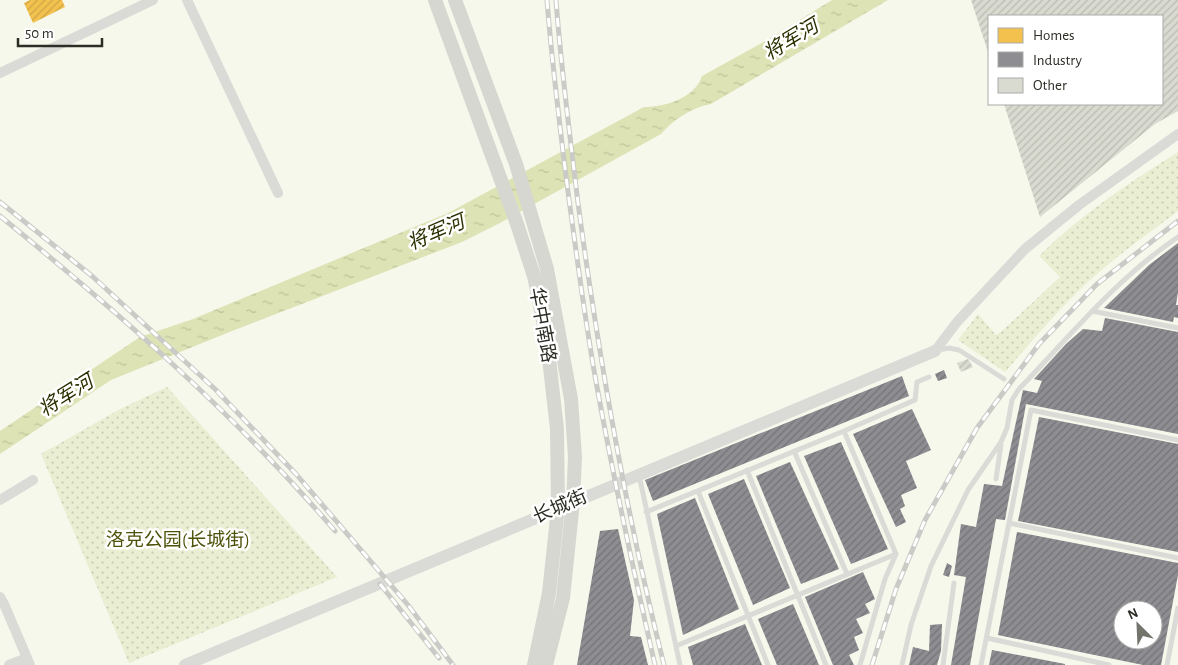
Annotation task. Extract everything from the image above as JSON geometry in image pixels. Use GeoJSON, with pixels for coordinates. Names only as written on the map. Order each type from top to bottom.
{"type":"FeatureCollection","features":[{"type":"Feature","properties":{"kind":"main road","name":"华中南路"},"geometry":{"type":"LineString","coordinates":[[436,0],[534,276],[547,341],[557,429],[558,508],[549,593],[534,665]]}},
{"type":"Feature","properties":{"kind":"main road","name":"华中南路"},"geometry":{"type":"LineString","coordinates":[[456,0],[516,164],[533,220],[547,269],[572,399],[575,457],[573,502],[563,598],[546,665]]}},
{"type":"Feature","properties":{"kind":"street"},"geometry":{"type":"LineString","coordinates":[[0,73],[153,0]]}},
{"type":"Feature","properties":{"kind":"street"},"geometry":{"type":"LineString","coordinates":[[187,0],[278,193]]}},
{"type":"Feature","properties":{"kind":"street"},"geometry":{"type":"LineString","coordinates":[[935,351],[957,322],[1025,249],[1079,205],[1178,134]]}},
{"type":"Feature","properties":{"kind":"street","name":"长城街"},"geometry":{"type":"LineString","coordinates":[[185,665],[935,351]]}},
{"type":"Feature","properties":{"kind":"street"},"geometry":{"type":"LineString","coordinates":[[0,500],[32,480]]}},
{"type":"Feature","properties":{"kind":"street"},"geometry":{"type":"LineString","coordinates":[[0,598],[29,661],[9,665]]}},
{"type":"Feature","properties":{"kind":"lane"},"geometry":{"type":"LineString","coordinates":[[996,478],[1001,442],[1012,400],[1018,388],[1115,287],[1144,261],[1178,237]]}},
{"type":"Feature","properties":{"kind":"lane"},"geometry":{"type":"LineString","coordinates":[[1092,311],[1178,328]]}},
{"type":"Feature","properties":{"kind":"lane"},"geometry":{"type":"LineString","coordinates":[[935,351],[949,348],[959,350],[1004,379]]}},
{"type":"Feature","properties":{"kind":"lane"},"geometry":{"type":"LineString","coordinates":[[646,512],[915,400],[917,382],[928,377]]}},
{"type":"Feature","properties":{"kind":"lane"},"geometry":{"type":"LineString","coordinates":[[981,665],[1031,410],[1178,440]]}},
{"type":"Feature","properties":{"kind":"lane"},"geometry":{"type":"LineString","coordinates":[[844,431],[896,554],[885,579],[860,665]]}},
{"type":"Feature","properties":{"kind":"lane"},"geometry":{"type":"LineString","coordinates":[[902,665],[910,625],[931,566],[968,490],[1001,442]]}},
{"type":"Feature","properties":{"kind":"lane"},"geometry":{"type":"LineString","coordinates":[[794,451],[848,574]]}},
{"type":"Feature","properties":{"kind":"lane"},"geometry":{"type":"LineString","coordinates":[[747,470],[826,665]]}},
{"type":"Feature","properties":{"kind":"lane"},"geometry":{"type":"LineString","coordinates":[[638,475],[680,665]]}},
{"type":"Feature","properties":{"kind":"lane"},"geometry":{"type":"LineString","coordinates":[[698,491],[768,665]]}},
{"type":"Feature","properties":{"kind":"lane"},"geometry":{"type":"LineString","coordinates":[[1010,523],[1178,558]]}},
{"type":"Feature","properties":{"kind":"lane"},"geometry":{"type":"LineString","coordinates":[[676,646],[896,554]]}},
{"type":"Feature","properties":{"kind":"lane"},"geometry":{"type":"LineString","coordinates":[[943,665],[954,583]]}},
{"type":"Feature","properties":{"kind":"lane"},"geometry":{"type":"LineString","coordinates":[[1167,665],[1178,608]]}},
{"type":"Feature","properties":{"kind":"lane"},"geometry":{"type":"LineString","coordinates":[[986,638],[1109,665]]}},
{"type":"Feature","properties":{"kind":"green space"},"geometry":{"type":"Polygon","coordinates":[[[1178,152],[1178,211],[1121,254],[1088,282],[1005,372],[958,340],[978,314],[996,335],[1002,331],[1060,277],[1039,256],[1088,213],[1178,152]]]}},
{"type":"Feature","properties":{"kind":"green space","name":"洛克公园(长城街)"},"geometry":{"type":"Polygon","coordinates":[[[167,387],[337,577],[129,663],[41,454],[120,409],[167,387]]]}},
{"type":"Feature","properties":{"kind":"water","name":"将军河"},"geometry":{"type":"Polygon","coordinates":[[[832,0],[888,0],[711,104],[683,115],[661,134],[500,223],[462,242],[111,380],[0,454],[0,431],[140,337],[193,319],[448,213],[644,107],[652,107],[678,100],[693,90],[702,76],[767,40],[832,0]]]}},
{"type":"Feature","properties":{"kind":"building: Homes"},"geometry":{"type":"Polygon","coordinates":[[[30,0],[62,0],[65,7],[33,23],[24,3],[30,0]]]}},
{"type":"Feature","properties":{"kind":"building: Industry"},"geometry":{"type":"Polygon","coordinates":[[[1178,243],[1178,292],[1176,305],[1178,305],[1178,318],[1174,317],[1173,322],[1104,308],[1149,265],[1178,243]]]}},
{"type":"Feature","properties":{"kind":"building: Industry"},"geometry":{"type":"Polygon","coordinates":[[[1105,318],[1178,332],[1178,434],[1026,404],[1005,520],[996,519],[970,665],[951,665],[966,577],[954,575],[961,524],[976,527],[984,484],[1002,486],[1023,390],[1037,393],[1042,381],[1034,379],[1066,344],[1083,329],[1102,331],[1105,318]]]}},
{"type":"Feature","properties":{"kind":"building: Industry"},"geometry":{"type":"Polygon","coordinates":[[[944,370],[947,378],[938,381],[935,374],[944,370]]]}},
{"type":"Feature","properties":{"kind":"building: Industry"},"geometry":{"type":"Polygon","coordinates":[[[902,376],[909,396],[653,501],[645,480],[902,376]]]}},
{"type":"Feature","properties":{"kind":"building: Industry"},"geometry":{"type":"Polygon","coordinates":[[[912,409],[931,450],[906,461],[917,488],[901,495],[905,506],[900,509],[906,522],[896,527],[853,434],[912,409]]]}},
{"type":"Feature","properties":{"kind":"building: Industry"},"geometry":{"type":"Polygon","coordinates":[[[1039,417],[1178,444],[1178,552],[1018,521],[1039,417]]]}},
{"type":"Feature","properties":{"kind":"building: Industry"},"geometry":{"type":"Polygon","coordinates":[[[841,442],[888,549],[851,564],[804,456],[841,442]]]}},
{"type":"Feature","properties":{"kind":"building: Industry"},"geometry":{"type":"Polygon","coordinates":[[[790,462],[839,569],[801,584],[756,476],[790,462]]]}},
{"type":"Feature","properties":{"kind":"building: Industry"},"geometry":{"type":"Polygon","coordinates":[[[744,479],[790,588],[753,605],[708,494],[744,479]]]}},
{"type":"Feature","properties":{"kind":"building: Industry"},"geometry":{"type":"Polygon","coordinates":[[[695,498],[739,609],[683,635],[657,514],[695,498]]]}},
{"type":"Feature","properties":{"kind":"building: Industry"},"geometry":{"type":"Polygon","coordinates":[[[618,529],[634,600],[630,636],[641,637],[648,665],[577,665],[600,531],[618,529]]]}},
{"type":"Feature","properties":{"kind":"building: Industry"},"geometry":{"type":"Polygon","coordinates":[[[1017,532],[1178,563],[1178,575],[1161,665],[1143,665],[998,635],[1017,532]]]}},
{"type":"Feature","properties":{"kind":"building: Industry"},"geometry":{"type":"Polygon","coordinates":[[[947,563],[952,566],[949,577],[943,575],[947,563]]]}},
{"type":"Feature","properties":{"kind":"building: Industry"},"geometry":{"type":"Polygon","coordinates":[[[863,572],[875,599],[865,604],[870,613],[856,619],[863,633],[854,637],[859,650],[849,655],[854,665],[833,665],[805,597],[863,572]]]}},
{"type":"Feature","properties":{"kind":"building: Industry"},"geometry":{"type":"Polygon","coordinates":[[[793,604],[819,665],[777,665],[758,619],[793,604]]]}},
{"type":"Feature","properties":{"kind":"building: Industry"},"geometry":{"type":"Polygon","coordinates":[[[745,624],[762,665],[693,665],[688,647],[745,624]]]}},
{"type":"Feature","properties":{"kind":"building: Industry"},"geometry":{"type":"Polygon","coordinates":[[[942,624],[941,651],[937,665],[909,665],[913,647],[929,651],[930,625],[942,624]]]}},
{"type":"Feature","properties":{"kind":"building: Industry"},"geometry":{"type":"Polygon","coordinates":[[[992,650],[1065,664],[1065,665],[989,665],[992,650]]]}},
{"type":"Feature","properties":{"kind":"building: Other"},"geometry":{"type":"Polygon","coordinates":[[[971,0],[1178,0],[1178,111],[1155,124],[1040,217],[1004,105],[1163,105],[1163,15],[988,15],[988,52],[971,0]]]}},
{"type":"Feature","properties":{"kind":"building: Other"},"geometry":{"type":"Polygon","coordinates":[[[968,359],[973,367],[961,372],[957,363],[968,359]]]}},
{"type":"Feature","properties":{"kind":"railway"},"geometry":{"type":"LineString","coordinates":[[547,0],[562,144],[589,338],[617,492],[655,665]]}},
{"type":"Feature","properties":{"kind":"railway"},"geometry":{"type":"LineString","coordinates":[[556,0],[578,203],[604,378],[637,551],[664,665]]}},
{"type":"Feature","properties":{"kind":"railway"},"geometry":{"type":"LineString","coordinates":[[0,202],[92,276],[215,389],[296,474],[408,605],[453,665]]}},
{"type":"Feature","properties":{"kind":"railway"},"geometry":{"type":"LineString","coordinates":[[0,216],[132,327],[175,366],[257,446],[335,531]]}},
{"type":"Feature","properties":{"kind":"railway"},"geometry":{"type":"LineString","coordinates":[[872,665],[896,589],[925,520],[977,428],[1039,344],[1097,284],[1178,221]]}},
{"type":"Feature","properties":{"kind":"railway"},"geometry":{"type":"LineString","coordinates":[[380,584],[439,658]]}}]}
